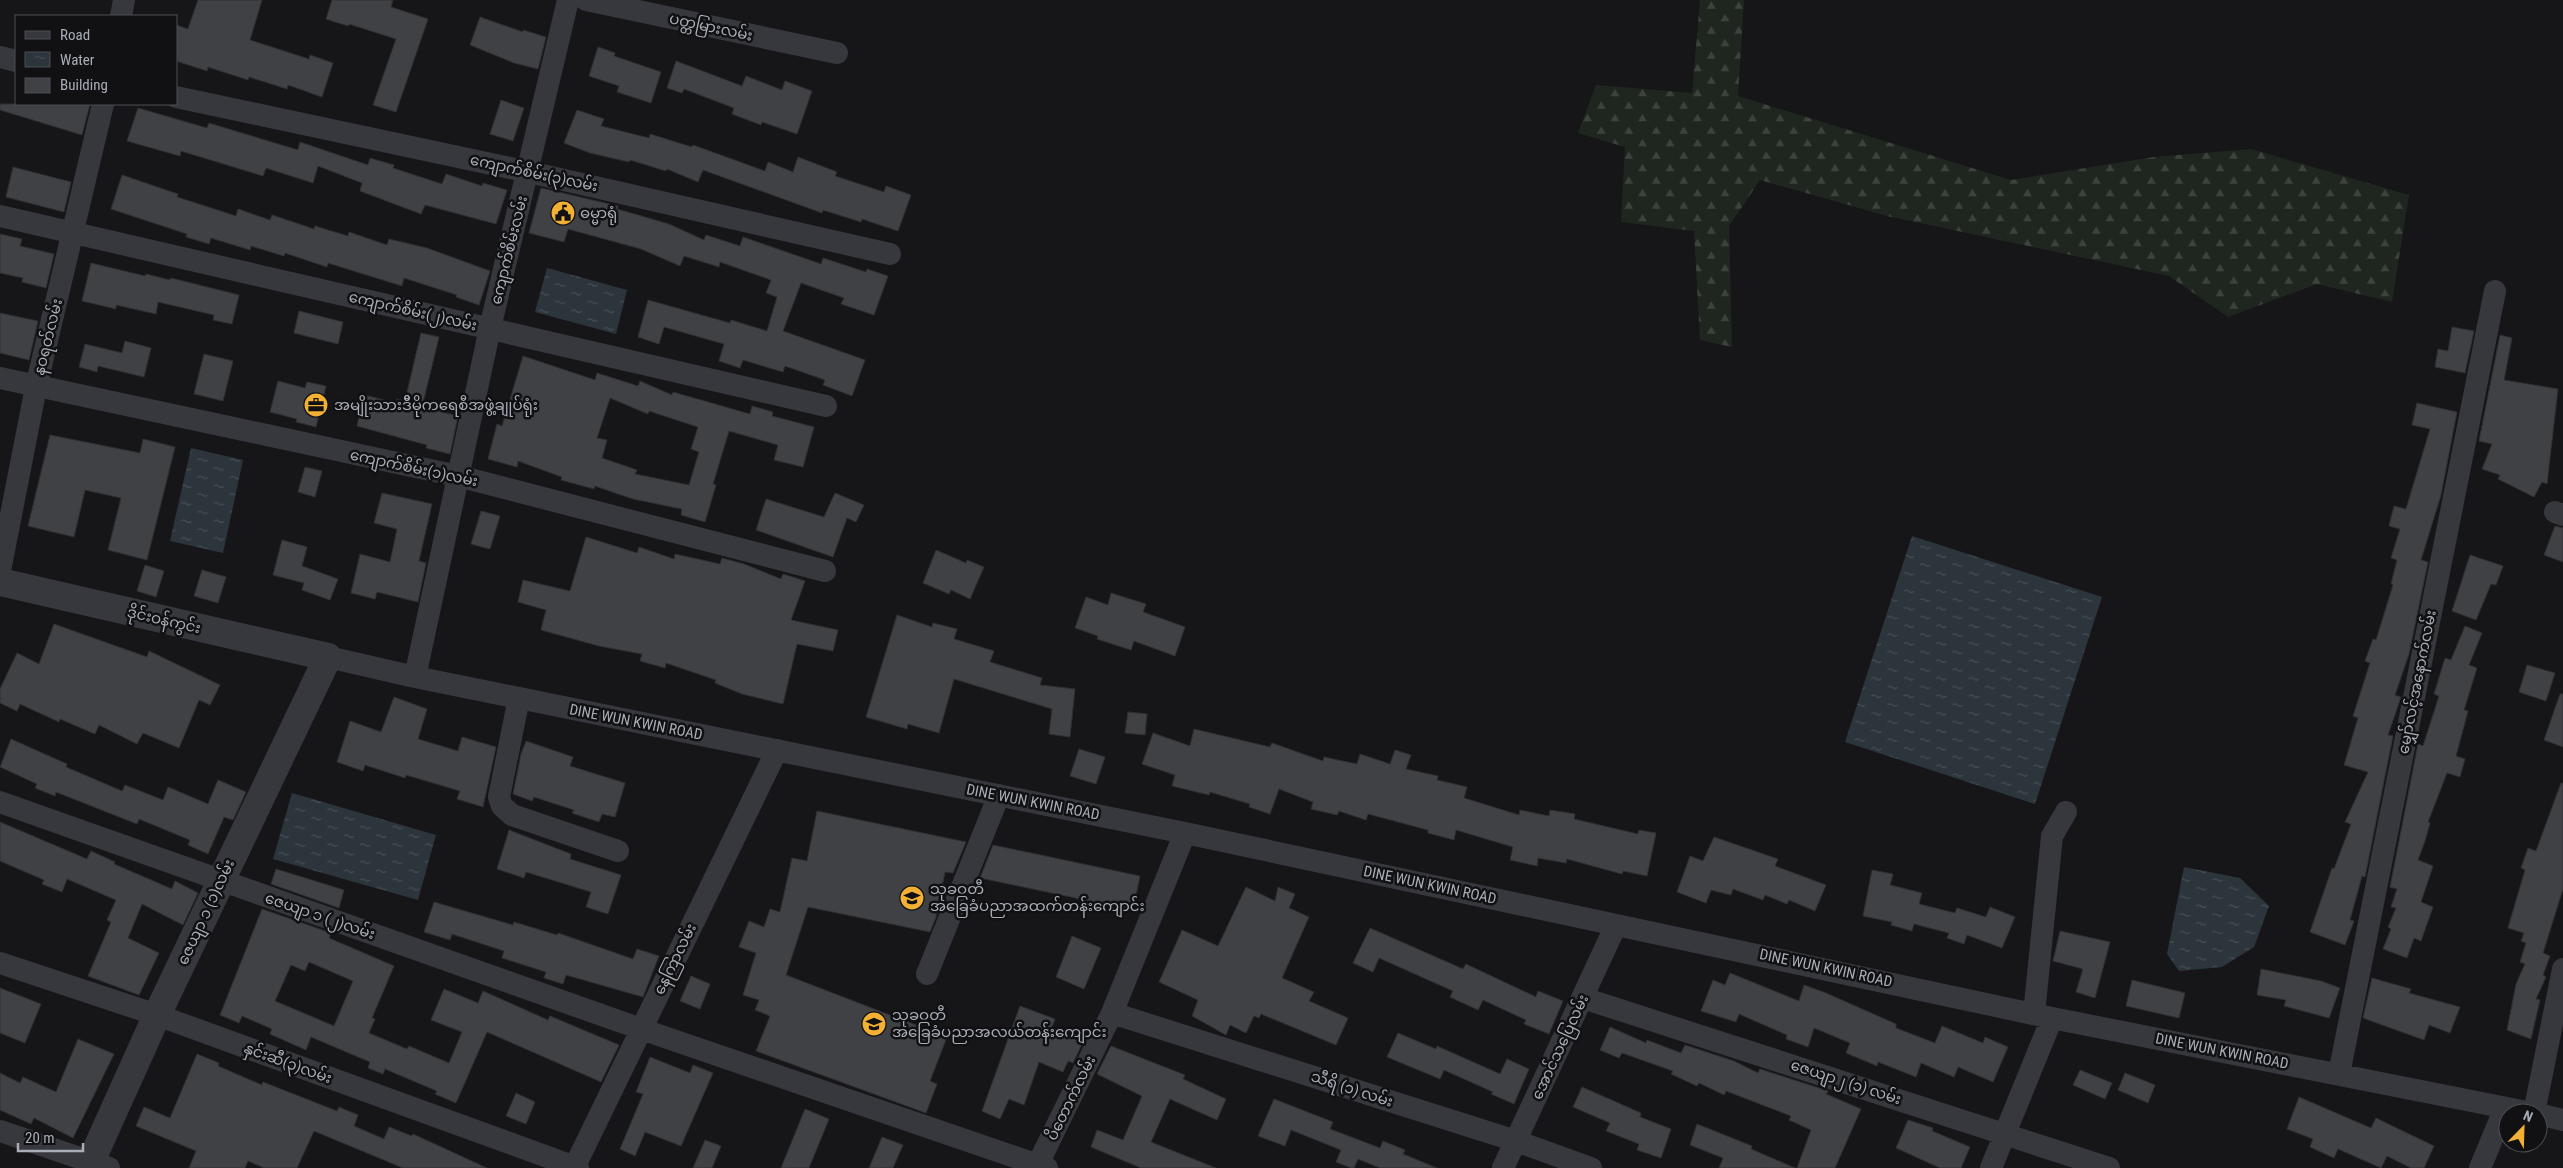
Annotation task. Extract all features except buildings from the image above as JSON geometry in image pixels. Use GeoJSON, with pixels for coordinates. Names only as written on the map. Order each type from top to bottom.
{"type":"FeatureCollection","features":[{"type":"Feature","properties":{"kind":"street"},"geometry":{"type":"LineString","coordinates":[[121,15],[124,0]]}},
{"type":"Feature","properties":{"kind":"street","name":"ကျောက်စိမ်းလမ်း"},"geometry":{"type":"LineString","coordinates":[[415,677],[490,328],[568,0]]}},
{"type":"Feature","properties":{"kind":"street","name":"ပတ္တမြားလမ်း"},"geometry":{"type":"LineString","coordinates":[[586,0],[837,53]]}},
{"type":"Feature","properties":{"kind":"street"},"geometry":{"type":"LineString","coordinates":[[0,57],[15,60]]}},
{"type":"Feature","properties":{"kind":"street","name":"ကျောက်စိမ်း(၃)လမ်း"},"geometry":{"type":"LineString","coordinates":[[178,97],[528,172],[890,254]]}},
{"type":"Feature","properties":{"kind":"street","name":"နဝရတ်လမ်း"},"geometry":{"type":"LineString","coordinates":[[0,572],[36,387],[103,105]]}},
{"type":"Feature","properties":{"kind":"street","name":"ကျောက်စိမ်း(၂)လမ်း"},"geometry":{"type":"LineString","coordinates":[[0,216],[826,406]]}},
{"type":"Feature","properties":{"kind":"street","name":"မျှော်လင့်အနောက်လမ်း"},"geometry":{"type":"LineString","coordinates":[[2339,1074],[2495,291]]}},
{"type":"Feature","properties":{"kind":"street","name":"ကျောက်စိမ်း(၁)လမ်း"},"geometry":{"type":"LineString","coordinates":[[0,378],[458,476],[825,571]]}},
{"type":"Feature","properties":{"kind":"street","name":"ဒိုင်းဝန်ကွင်း"},"geometry":{"type":"LineString","coordinates":[[0,582],[328,657]]}},
{"type":"Feature","properties":{"kind":"street","name":"DINE WUN KWIN ROAD"},"geometry":{"type":"LineString","coordinates":[[328,657],[415,677],[1185,833],[2043,1016],[2498,1107]]}},
{"type":"Feature","properties":{"kind":"street","name":"ဇေယျာ ၁ (၁)လမ်း"},"geometry":{"type":"LineString","coordinates":[[96,1166],[157,1015],[328,657]]}},
{"type":"Feature","properties":{"kind":"street"},"geometry":{"type":"LineString","coordinates":[[519,698],[499,797],[502,806],[512,815],[618,851]]}},
{"type":"Feature","properties":{"kind":"street","name":"နေကြာလမ်း"},"geometry":{"type":"LineString","coordinates":[[576,1168],[641,1029],[777,750]]}},
{"type":"Feature","properties":{"kind":"street"},"geometry":{"type":"LineString","coordinates":[[927,974],[999,795]]}},
{"type":"Feature","properties":{"kind":"street","name":"ဇေယျာ ၁ (၂)လမ်း"},"geometry":{"type":"LineString","coordinates":[[0,802],[641,1029],[1040,1167]]}},
{"type":"Feature","properties":{"kind":"street"},"geometry":{"type":"LineString","coordinates":[[1991,1168],[2007,1134],[2043,1016],[2052,836],[2066,812]]}},
{"type":"Feature","properties":{"kind":"street","name":"ပိတောက်လမ်း"},"geometry":{"type":"LineString","coordinates":[[1040,1167],[1112,1013],[1185,833]]}},
{"type":"Feature","properties":{"kind":"street","name":"အောင်သပြေလမ်း"},"geometry":{"type":"LineString","coordinates":[[1503,1168],[1616,925]]}},
{"type":"Feature","properties":{"kind":"street","name":"နှင်းဆီ(၃)လမ်း"},"geometry":{"type":"LineString","coordinates":[[0,963],[157,1015],[576,1168]]}},
{"type":"Feature","properties":{"kind":"street"},"geometry":{"type":"LineString","coordinates":[[2535,1103],[2563,969]]}},
{"type":"Feature","properties":{"kind":"street","name":"ဇေယျာ၂ (၁) လမ်း"},"geometry":{"type":"LineString","coordinates":[[1583,998],[2109,1168]]}},
{"type":"Feature","properties":{"kind":"street","name":"သီရိ (၁) လမ်း"},"geometry":{"type":"LineString","coordinates":[[1112,1013],[1516,1141],[1591,1168]]}},
{"type":"Feature","properties":{"kind":"street"},"geometry":{"type":"LineString","coordinates":[[2548,1116],[2563,1120]]}},
{"type":"Feature","properties":{"kind":"street"},"geometry":{"type":"LineString","coordinates":[[2480,1168],[2498,1125]]}},
{"type":"Feature","properties":{"kind":"street"},"geometry":{"type":"LineString","coordinates":[[0,1131],[96,1166]]}},
{"type":"Feature","properties":{"kind":"green space"},"geometry":{"type":"Polygon","coordinates":[[[1700,0],[1744,0],[1738,96],[2011,180],[2154,157],[2251,149],[2409,195],[2392,302],[2317,284],[2228,317],[2169,276],[1887,216],[1760,180],[1729,226],[1732,347],[1700,340],[1694,231],[1621,222],[1625,147],[1578,133],[1596,85],[1692,93],[1700,0]]]}},
{"type":"Feature","properties":{"kind":"water"},"geometry":{"type":"Polygon","coordinates":[[[547,268],[627,290],[616,334],[535,312],[547,268]]]}},
{"type":"Feature","properties":{"kind":"water"},"geometry":{"type":"Polygon","coordinates":[[[191,448],[243,460],[223,553],[170,541],[191,448]]]}},
{"type":"Feature","properties":{"kind":"water"},"geometry":{"type":"Polygon","coordinates":[[[1912,536],[2102,597],[2035,804],[1845,742],[1912,536]]]}},
{"type":"Feature","properties":{"kind":"water"},"geometry":{"type":"Polygon","coordinates":[[[292,793],[436,835],[418,900],[273,859],[292,793]]]}},
{"type":"Feature","properties":{"kind":"water"},"geometry":{"type":"Polygon","coordinates":[[[2184,867],[2240,878],[2269,906],[2254,947],[2222,967],[2179,971],[2167,954],[2184,867]]]}},
{"type":"Feature","properties":{"kind":"place","name":"ဓမ္မာရုံ"},"geometry":{"type":"Point","coordinates":[563,213]}},
{"type":"Feature","properties":{"kind":"place","name":"အမျိုးသားဒိီမိုကရေစီအဖွဲ့ချုပ်ရုံး"},"geometry":{"type":"Point","coordinates":[316,405]}},
{"type":"Feature","properties":{"kind":"place","name":"သုခဝတီ အခြေခံပညာအထက်တန်းကျောင်း"},"geometry":{"type":"Point","coordinates":[912,898]}},
{"type":"Feature","properties":{"kind":"place","name":"သုခဝတီ အခြေခံပညာအလယ်တန်းကျောင်း"},"geometry":{"type":"Point","coordinates":[874,1024]}}]}
